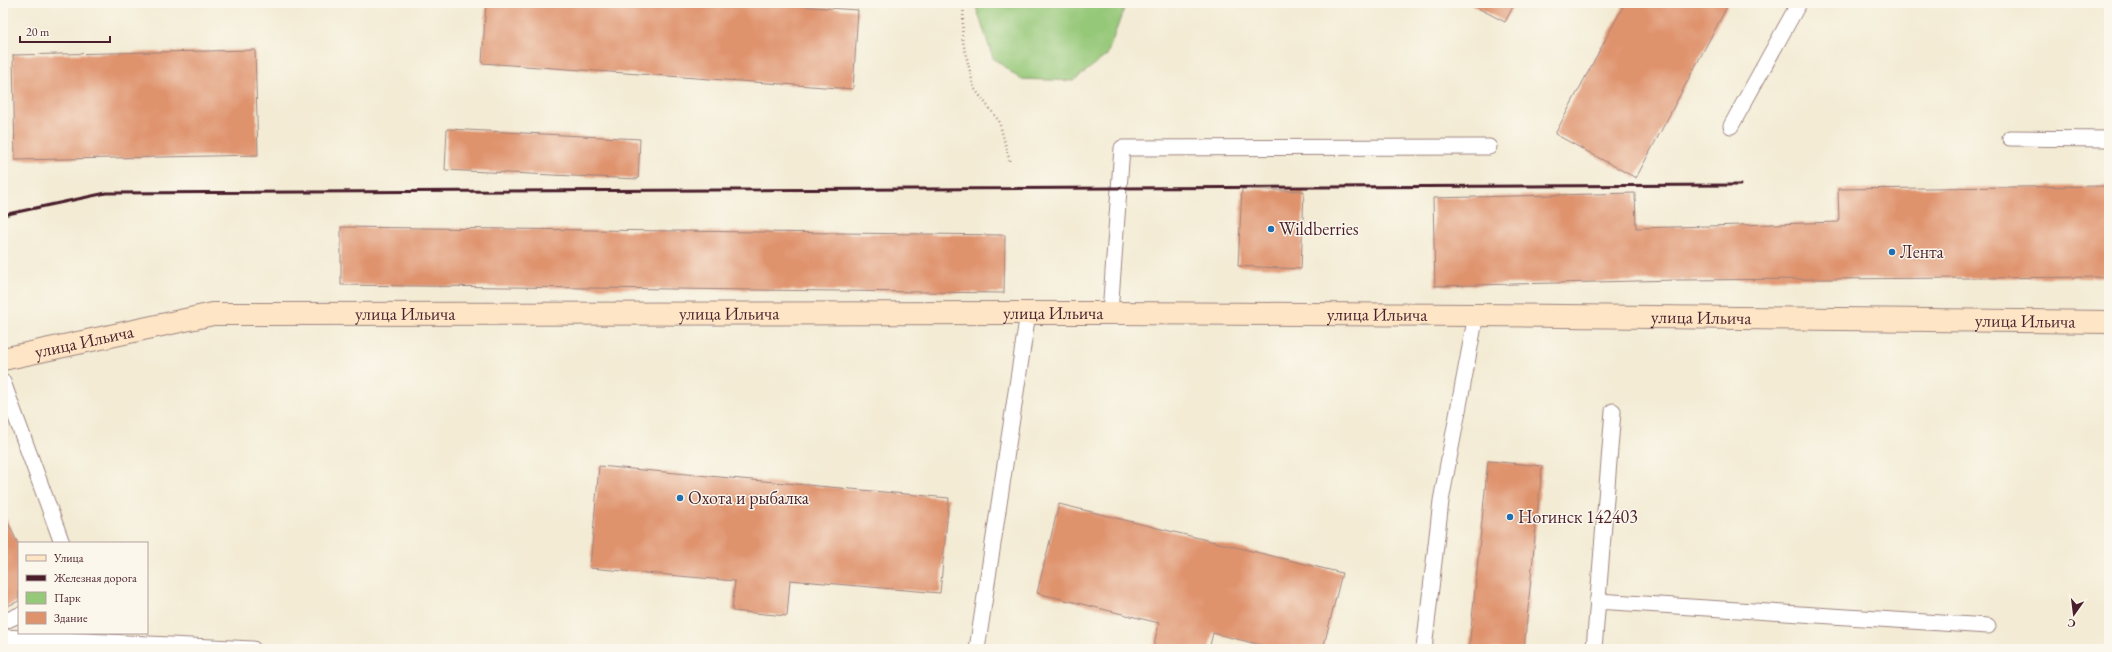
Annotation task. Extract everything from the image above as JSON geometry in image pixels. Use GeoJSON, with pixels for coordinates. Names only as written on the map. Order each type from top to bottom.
{"type":"FeatureCollection","features":[{"type":"Feature","properties":{"kind":"main road","name":"улица Ильича"},"geometry":{"type":"LineString","coordinates":[[3,359],[213,314],[1110,313],[1476,315],[2109,322]]}},
{"type":"Feature","properties":{"kind":"lane"},"geometry":{"type":"LineString","coordinates":[[1731,126],[1799,3]]}},
{"type":"Feature","properties":{"kind":"lane"},"geometry":{"type":"LineString","coordinates":[[2010,138],[2109,139]]}},
{"type":"Feature","properties":{"kind":"lane"},"geometry":{"type":"LineString","coordinates":[[1110,313],[1122,148],[1489,147]]}},
{"type":"Feature","properties":{"kind":"lane"},"geometry":{"type":"LineString","coordinates":[[977,649],[1028,313]]}},
{"type":"Feature","properties":{"kind":"lane"},"geometry":{"type":"LineString","coordinates":[[1424,649],[1441,501],[1476,315]]}},
{"type":"Feature","properties":{"kind":"lane"},"geometry":{"type":"LineString","coordinates":[[3,382],[62,542]]}},
{"type":"Feature","properties":{"kind":"lane"},"geometry":{"type":"LineString","coordinates":[[1594,649],[1613,410]]}},
{"type":"Feature","properties":{"kind":"lane"},"geometry":{"type":"LineString","coordinates":[[1597,601],[1988,626]]}},
{"type":"Feature","properties":{"kind":"lane"},"geometry":{"type":"LineString","coordinates":[[3,622],[18,615]]}},
{"type":"Feature","properties":{"kind":"lane"},"geometry":{"type":"LineString","coordinates":[[3,637],[253,649]]}},
{"type":"Feature","properties":{"kind":"path"},"geometry":{"type":"LineString","coordinates":[[964,3],[962,38],[974,88],[999,121],[1010,162]]}},
{"type":"Feature","properties":{"kind":"green space"},"geometry":{"type":"Polygon","coordinates":[[[977,3],[1126,3],[1107,55],[1073,81],[1020,79],[993,58],[976,7],[977,3]]]}},
{"type":"Feature","properties":{"kind":"building"},"geometry":{"type":"Polygon","coordinates":[[[486,3],[751,3],[858,10],[853,89],[482,63],[486,3]]]}},
{"type":"Feature","properties":{"kind":"building"},"geometry":{"type":"Polygon","coordinates":[[[1468,3],[1515,3],[1505,22],[1468,3]]]}},
{"type":"Feature","properties":{"kind":"building"},"geometry":{"type":"Polygon","coordinates":[[[1625,3],[1729,3],[1636,178],[1555,134],[1625,3]]]}},
{"type":"Feature","properties":{"kind":"building"},"geometry":{"type":"Polygon","coordinates":[[[255,50],[258,155],[15,160],[13,55],[255,50]]]}},
{"type":"Feature","properties":{"kind":"building"},"geometry":{"type":"Polygon","coordinates":[[[447,129],[640,139],[638,179],[445,170],[447,129]]]}},
{"type":"Feature","properties":{"kind":"building","name":"Лента"},"geometry":{"type":"Polygon","coordinates":[[[2109,186],[2109,277],[1676,280],[1435,286],[1433,198],[1635,193],[1636,228],[1839,222],[1838,189],[2109,186]]]}},
{"type":"Feature","properties":{"kind":"building","name":"Wildberries"},"geometry":{"type":"Polygon","coordinates":[[[1242,189],[1304,191],[1301,269],[1238,266],[1242,189]]]}},
{"type":"Feature","properties":{"kind":"building"},"geometry":{"type":"Polygon","coordinates":[[[341,227],[1005,235],[1004,293],[341,285],[341,227]]]}},
{"type":"Feature","properties":{"kind":"building"},"geometry":{"type":"Polygon","coordinates":[[[1488,461],[1542,466],[1524,649],[1469,649],[1488,461]]]}},
{"type":"Feature","properties":{"kind":"building"},"geometry":{"type":"Polygon","coordinates":[[[599,466],[949,498],[940,593],[790,580],[787,616],[732,611],[735,581],[590,568],[599,466]]]}},
{"type":"Feature","properties":{"kind":"building"},"geometry":{"type":"Polygon","coordinates":[[[1059,504],[1342,573],[1323,649],[1277,649],[1213,633],[1209,649],[1153,649],[1159,623],[1037,593],[1059,504]]]}},
{"type":"Feature","properties":{"kind":"building"},"geometry":{"type":"Polygon","coordinates":[[[3,512],[18,544],[18,601],[3,608],[3,512]]]}},
{"type":"Feature","properties":{"kind":"railway"},"geometry":{"type":"LineString","coordinates":[[3,215],[106,193],[1740,185]]}},
{"type":"Feature","properties":{"kind":"place","name":"Wildberries"},"geometry":{"type":"Point","coordinates":[1271,229]}},
{"type":"Feature","properties":{"kind":"place","name":"Лента"},"geometry":{"type":"Point","coordinates":[1892,252]}},
{"type":"Feature","properties":{"kind":"place","name":"Охота и рыбалка"},"geometry":{"type":"Point","coordinates":[680,498]}},
{"type":"Feature","properties":{"kind":"place","name":"Ногинск 142403"},"geometry":{"type":"Point","coordinates":[1510,517]}}]}
